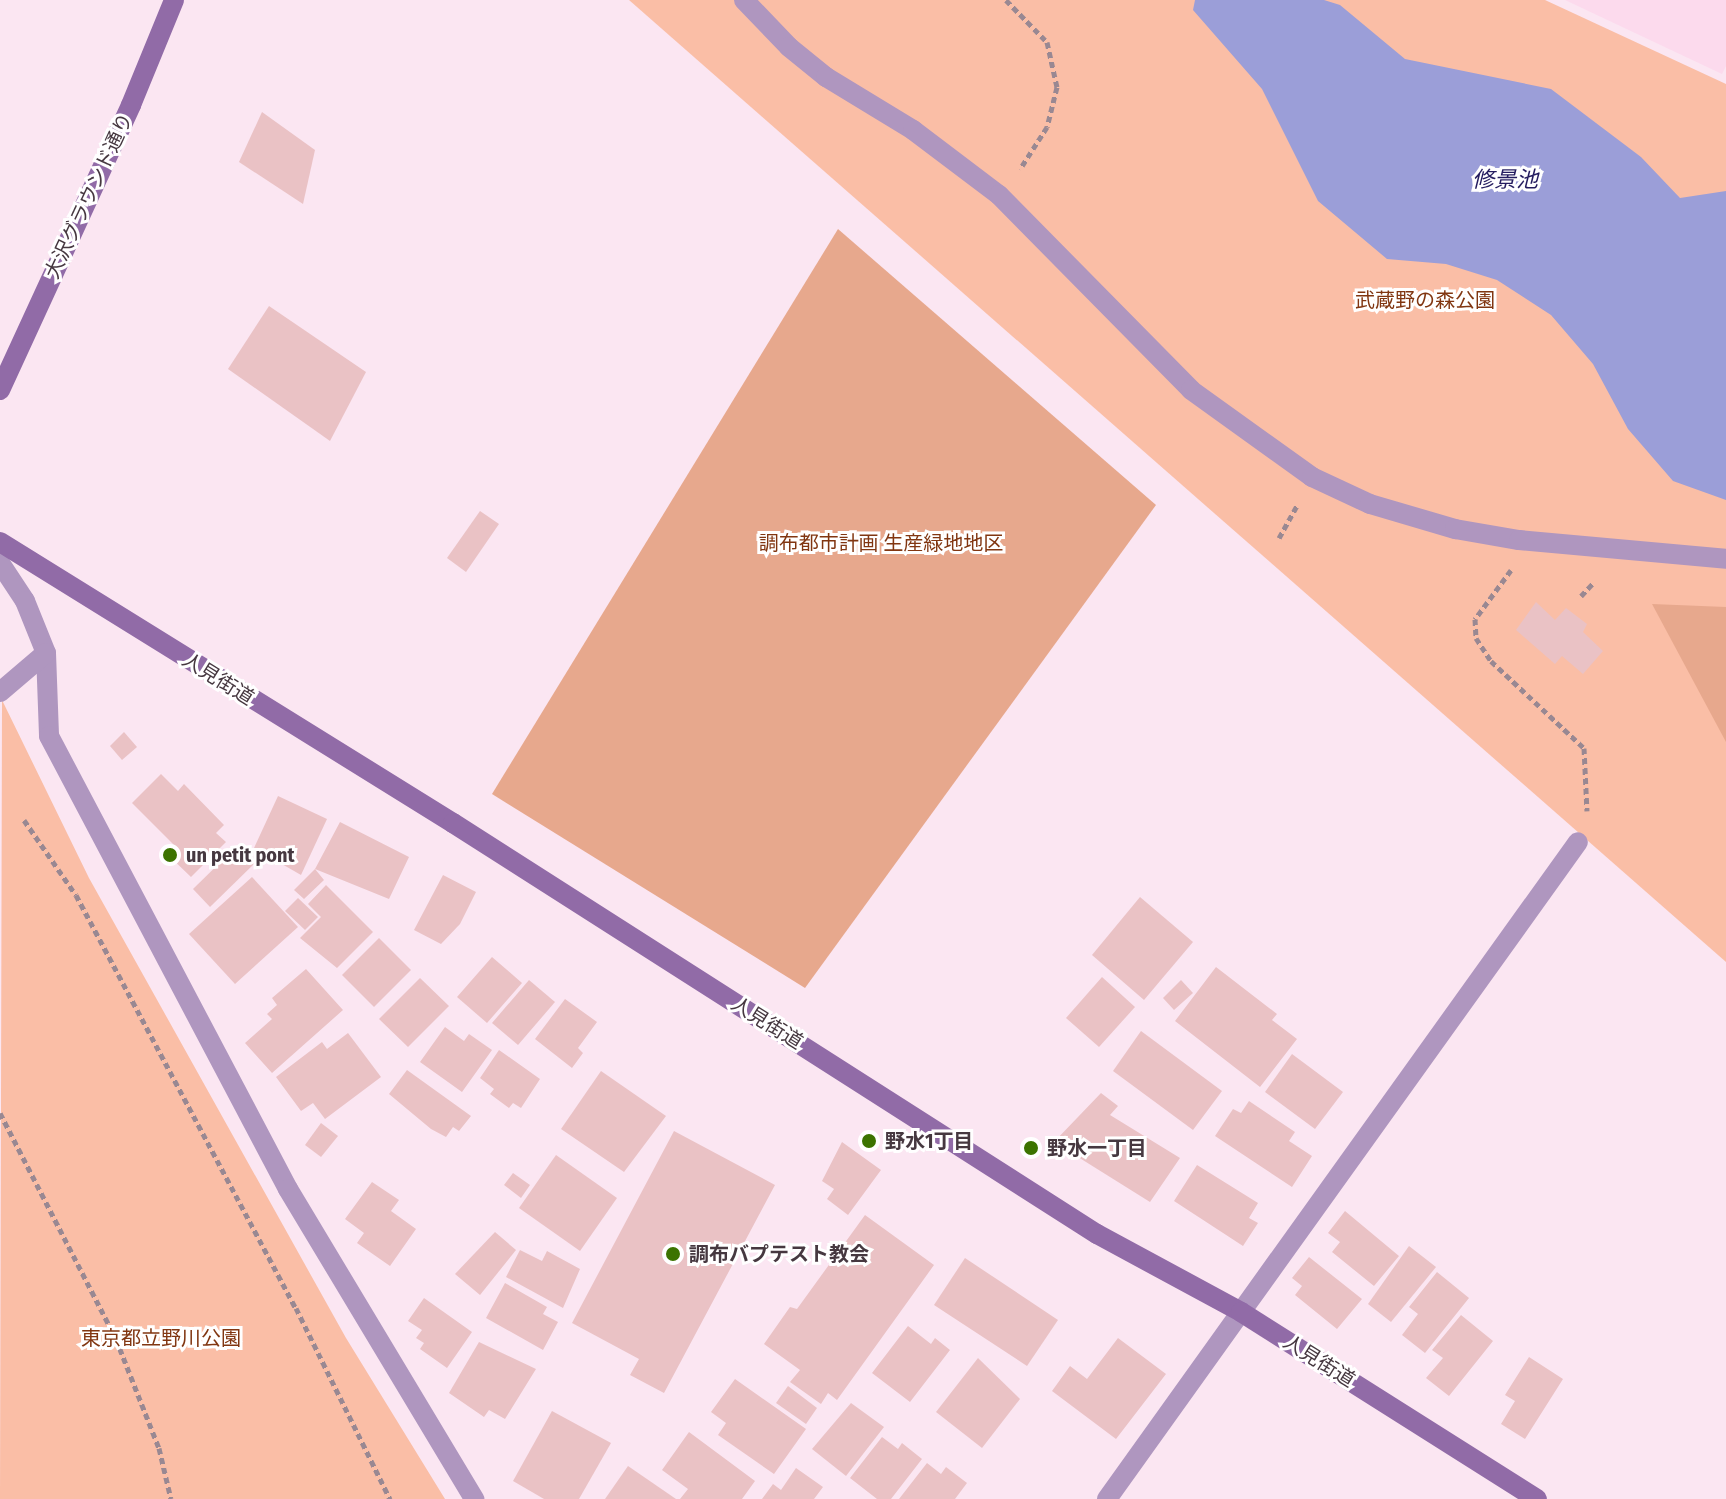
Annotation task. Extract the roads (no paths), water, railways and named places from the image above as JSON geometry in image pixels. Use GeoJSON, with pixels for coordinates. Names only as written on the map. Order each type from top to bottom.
{"type":"FeatureCollection","features":[{"type":"Feature","properties":{"kind":"main road","name":"大沢グラウンド通り"},"geometry":{"type":"LineString","coordinates":[[0,390],[131,105],[174,0]]}},
{"type":"Feature","properties":{"kind":"main road","name":"人見街道"},"geometry":{"type":"LineString","coordinates":[[0,542],[453,823],[1097,1234],[1241,1312],[1537,1499]]}},
{"type":"Feature","properties":{"kind":"street"},"geometry":{"type":"LineString","coordinates":[[744,0],[826,77],[913,130],[999,195],[1191,390],[1265,448],[1312,477],[1370,504],[1519,540],[1726,559]]}},
{"type":"Feature","properties":{"kind":"street"},"geometry":{"type":"LineString","coordinates":[[0,563],[25,601],[46,653],[49,736],[288,1189],[474,1499]]}},
{"type":"Feature","properties":{"kind":"street"},"geometry":{"type":"LineString","coordinates":[[0,692],[46,653]]}},
{"type":"Feature","properties":{"kind":"street"},"geometry":{"type":"LineString","coordinates":[[1107,1499],[1578,842]]}},
{"type":"Feature","properties":{"kind":"water","name":"修景池"},"geometry":{"type":"Polygon","coordinates":[[[1195,0],[1324,0],[1340,5],[1405,59],[1551,89],[1641,157],[1680,198],[1726,191],[1726,500],[1673,481],[1628,429],[1593,364],[1551,315],[1497,280],[1446,264],[1387,259],[1318,201],[1262,89],[1193,10],[1195,0]]]}},
{"type":"Feature","properties":{"kind":"place","name":"un petit pont"},"geometry":{"type":"Point","coordinates":[170,855]}},
{"type":"Feature","properties":{"kind":"place","name":"野水1丁目"},"geometry":{"type":"Point","coordinates":[869,1141]}},
{"type":"Feature","properties":{"kind":"place","name":"野水一丁目"},"geometry":{"type":"Point","coordinates":[1031,1148]}},
{"type":"Feature","properties":{"kind":"place","name":"調布バプテスト教会"},"geometry":{"type":"Point","coordinates":[673,1254]}},
{"type":"Feature","properties":{"kind":"park label","name":"武蔵野の森公園"},"geometry":{"type":"Point","coordinates":[1425,300]}},
{"type":"Feature","properties":{"kind":"park label","name":"調布都市計画 生産緑地地区"},"geometry":{"type":"Point","coordinates":[881,543]}},
{"type":"Feature","properties":{"kind":"park label","name":"東京都立野川公園"},"geometry":{"type":"Point","coordinates":[161,1338]}}]}
